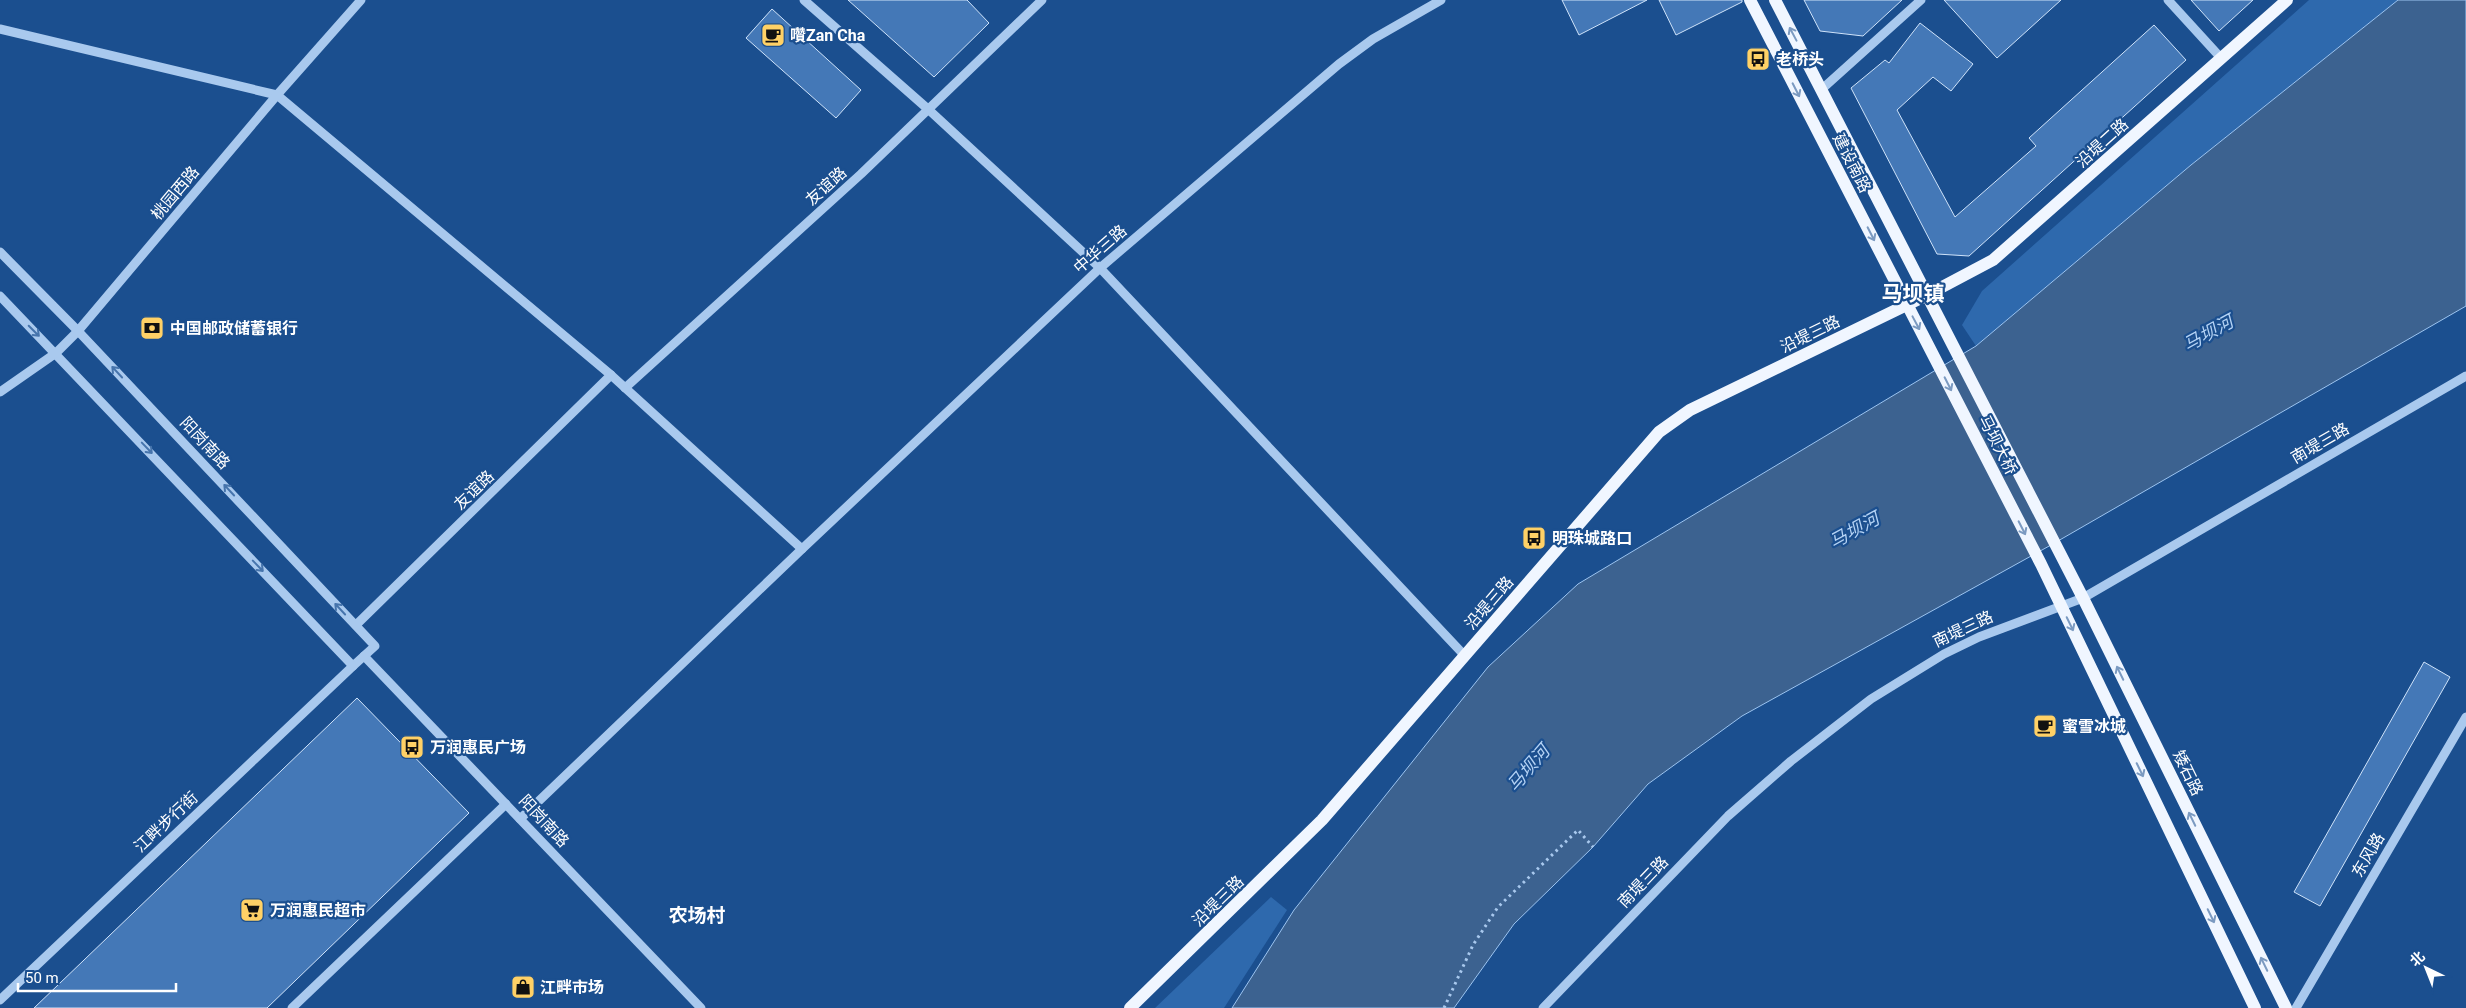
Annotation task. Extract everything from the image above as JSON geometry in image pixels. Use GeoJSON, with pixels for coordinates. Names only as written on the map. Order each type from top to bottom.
{"type":"FeatureCollection","features":[{"type":"Feature","properties":{"kind":"main road","name":"建设南路"},"geometry":{"type":"LineString","coordinates":[[1750,0],[1926,340]]}},
{"type":"Feature","properties":{"kind":"main road","name":"建设南路"},"geometry":{"type":"LineString","coordinates":[[1775,0],[1944,328]]}},
{"type":"Feature","properties":{"kind":"main road","name":"沿堤二路"},"geometry":{"type":"LineString","coordinates":[[1927,295],[1993,260],[2012,245],[2288,0]]}},
{"type":"Feature","properties":{"kind":"main road","name":"沿堤三路"},"geometry":{"type":"LineString","coordinates":[[1130,1008],[1322,820],[1642,449],[1676,417],[1927,295]]}},
{"type":"Feature","properties":{"kind":"main road","name":"马坝大桥"},"geometry":{"type":"LineString","coordinates":[[1944,328],[2060,552]]}},
{"type":"Feature","properties":{"kind":"main road","name":"马坝大桥"},"geometry":{"type":"LineString","coordinates":[[1926,340],[2041,564],[2061,607]]}},
{"type":"Feature","properties":{"kind":"main road","name":"矮石路"},"geometry":{"type":"LineString","coordinates":[[2060,552],[2286,1008]]}},
{"type":"Feature","properties":{"kind":"main road"},"geometry":{"type":"LineString","coordinates":[[2061,607],[2255,1008]]}},
{"type":"Feature","properties":{"kind":"street","name":"桃园西路"},"geometry":{"type":"LineString","coordinates":[[0,392],[56,352],[78,331],[277,95],[361,0]]}},
{"type":"Feature","properties":{"kind":"street"},"geometry":{"type":"LineString","coordinates":[[804,0],[929,110],[1100,268],[1465,656]]}},
{"type":"Feature","properties":{"kind":"street","name":"友谊路"},"geometry":{"type":"LineString","coordinates":[[625,388],[929,110],[1042,0]]}},
{"type":"Feature","properties":{"kind":"street","name":"中华三路"},"geometry":{"type":"LineString","coordinates":[[520,819],[802,549],[1100,268],[1339,64],[1373,38],[1441,0]]}},
{"type":"Feature","properties":{"kind":"street"},"geometry":{"type":"LineString","coordinates":[[1822,89],[1921,0]]}},
{"type":"Feature","properties":{"kind":"street"},"geometry":{"type":"LineString","coordinates":[[2168,0],[2221,58]]}},
{"type":"Feature","properties":{"kind":"street"},"geometry":{"type":"LineString","coordinates":[[0,29],[277,95],[612,375],[802,549]]}},
{"type":"Feature","properties":{"kind":"street","name":"阳岗南路"},"geometry":{"type":"LineString","coordinates":[[0,252],[78,331],[375,646],[364,656],[701,1008]]}},
{"type":"Feature","properties":{"kind":"street"},"geometry":{"type":"LineString","coordinates":[[0,296],[56,352],[353,666],[364,656]]}},
{"type":"Feature","properties":{"kind":"street","name":"友谊路"},"geometry":{"type":"LineString","coordinates":[[356,625],[612,375]]}},
{"type":"Feature","properties":{"kind":"street","name":"南堤三路"},"geometry":{"type":"LineString","coordinates":[[1543,1008],[1728,816],[1832,728],[1871,699],[1944,654],[1979,637],[2083,598],[2466,376]]}},
{"type":"Feature","properties":{"kind":"street","name":"江畔步行街"},"geometry":{"type":"LineString","coordinates":[[0,1000],[353,666]]}},
{"type":"Feature","properties":{"kind":"street","name":"东风路"},"geometry":{"type":"LineString","coordinates":[[2296,1008],[2466,717]]}},
{"type":"Feature","properties":{"kind":"street"},"geometry":{"type":"LineString","coordinates":[[292,1008],[506,804]]}},
{"type":"Feature","properties":{"kind":"path"},"geometry":{"type":"LineString","coordinates":[[1444,1008],[1473,945],[1498,907],[1578,830],[1593,847]]}},
{"type":"Feature","properties":{"kind":"shaded area"},"geometry":{"type":"Polygon","coordinates":[[[2309,0],[2398,0],[2191,165],[1976,346],[1962,325],[1982,291],[2309,0]]]}},
{"type":"Feature","properties":{"kind":"shaded area"},"geometry":{"type":"Polygon","coordinates":[[[1271,897],[1287,910],[1224,1008],[1155,1008],[1271,897]]]}},
{"type":"Feature","properties":{"kind":"water","name":"马坝河"},"geometry":{"type":"Polygon","coordinates":[[[2398,0],[2466,0],[2466,306],[2051,545],[1742,716],[1648,784],[1593,847],[1514,924],[1454,1008],[1232,1008],[1294,910],[1488,667],[1578,584],[1976,346],[2191,165],[2398,0]]]}},
{"type":"Feature","properties":{"kind":"building"},"geometry":{"type":"Polygon","coordinates":[[[848,0],[967,0],[989,23],[934,77],[848,0]]]}},
{"type":"Feature","properties":{"kind":"building"},"geometry":{"type":"Polygon","coordinates":[[[1562,0],[1647,0],[1579,35],[1562,0]]]}},
{"type":"Feature","properties":{"kind":"building"},"geometry":{"type":"Polygon","coordinates":[[[1659,0],[1742,0],[1742,2],[1676,35],[1659,0]]]}},
{"type":"Feature","properties":{"kind":"building"},"geometry":{"type":"Polygon","coordinates":[[[1804,0],[1902,0],[1863,36],[1820,31],[1804,0]]]}},
{"type":"Feature","properties":{"kind":"building"},"geometry":{"type":"Polygon","coordinates":[[[1944,0],[2061,0],[1997,58],[1944,0]]]}},
{"type":"Feature","properties":{"kind":"building"},"geometry":{"type":"Polygon","coordinates":[[[2191,0],[2253,0],[2219,31],[2191,0]]]}},
{"type":"Feature","properties":{"kind":"building"},"geometry":{"type":"Polygon","coordinates":[[[772,9],[861,90],[836,118],[746,38],[772,9]]]}},
{"type":"Feature","properties":{"kind":"building"},"geometry":{"type":"Polygon","coordinates":[[[1920,23],[1973,64],[1951,91],[1933,77],[1897,110],[1955,217],[2036,146],[2029,138],[2154,25],[2186,60],[1969,256],[1937,254],[1851,88],[1885,60],[1889,63],[1920,23]]]}},
{"type":"Feature","properties":{"kind":"building"},"geometry":{"type":"Polygon","coordinates":[[[2424,662],[2450,677],[2320,906],[2294,892],[2424,662]]]}},
{"type":"Feature","properties":{"kind":"building","name":"万润惠民超市"},"geometry":{"type":"Polygon","coordinates":[[[357,698],[469,813],[267,1008],[34,1008],[357,698]]]}},
{"type":"Feature","properties":{"kind":"place","name":"囋Zan Cha"},"geometry":{"type":"Point","coordinates":[773,35]}},
{"type":"Feature","properties":{"kind":"place","name":"老桥头"},"geometry":{"type":"Point","coordinates":[1758,59]}},
{"type":"Feature","properties":{"kind":"place","name":"中国邮政储蓄银行"},"geometry":{"type":"Point","coordinates":[152,328]}},
{"type":"Feature","properties":{"kind":"place","name":"明珠城路口"},"geometry":{"type":"Point","coordinates":[1534,538]}},
{"type":"Feature","properties":{"kind":"place","name":"蜜雪冰城"},"geometry":{"type":"Point","coordinates":[2045,726]}},
{"type":"Feature","properties":{"kind":"place","name":"万润惠民广场"},"geometry":{"type":"Point","coordinates":[412,747]}},
{"type":"Feature","properties":{"kind":"place","name":"万润惠民超市"},"geometry":{"type":"Point","coordinates":[252,910]}},
{"type":"Feature","properties":{"kind":"place","name":"江畔市场"},"geometry":{"type":"Point","coordinates":[523,987]}},
{"type":"Feature","properties":{"kind":"district","name":"马坝镇"},"geometry":{"type":"Point","coordinates":[1913,294]}},
{"type":"Feature","properties":{"kind":"district","name":"农场村"},"geometry":{"type":"Point","coordinates":[697,915]}}]}
